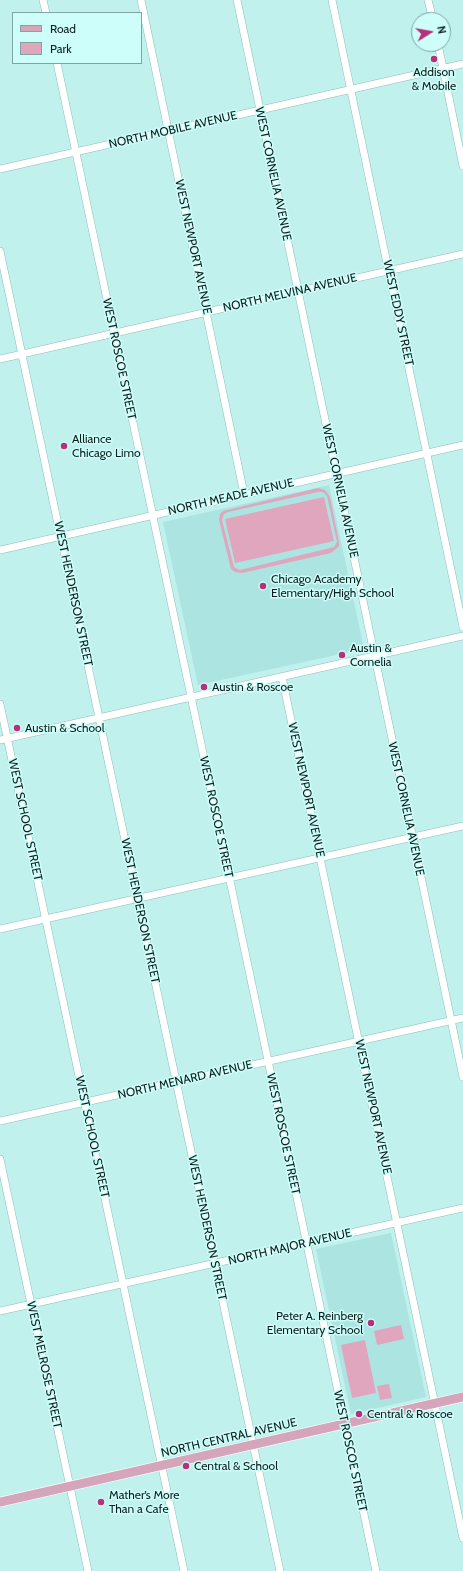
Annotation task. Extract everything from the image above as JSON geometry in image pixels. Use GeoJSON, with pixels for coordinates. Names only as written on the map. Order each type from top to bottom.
{"type":"FeatureCollection","features":[{"type":"Feature","properties":{"kind":"main road","name":"NORTH CENTRAL AVENUE"},"geometry":{"type":"LineString","coordinates":[[0,1502],[463,1398]]}},
{"type":"Feature","properties":{"kind":"street"},"geometry":{"type":"LineString","coordinates":[[44,0],[46,12]]}},
{"type":"Feature","properties":{"kind":"street","name":"WEST NEWPORT AVENUE"},"geometry":{"type":"LineString","coordinates":[[141,0],[244,494]]}},
{"type":"Feature","properties":{"kind":"street","name":"WEST CORNELIA AVENUE"},"geometry":{"type":"LineString","coordinates":[[237,0],[463,1077]]}},
{"type":"Feature","properties":{"kind":"street","name":"WEST EDDY STREET"},"geometry":{"type":"LineString","coordinates":[[332,0],[463,627]]}},
{"type":"Feature","properties":{"kind":"street"},"geometry":{"type":"LineString","coordinates":[[428,0],[430,12]]}},
{"type":"Feature","properties":{"kind":"street"},"geometry":{"type":"LineString","coordinates":[[440,52],[463,166]]}},
{"type":"Feature","properties":{"kind":"street","name":"WEST ROSCOE STREET"},"geometry":{"type":"LineString","coordinates":[[57,64],[376,1571]]}},
{"type":"Feature","properties":{"kind":"street","name":"NORTH MOBILE AVENUE"},"geometry":{"type":"LineString","coordinates":[[0,169],[463,64]]}},
{"type":"Feature","properties":{"kind":"street","name":"WEST HENDERSON STREET"},"geometry":{"type":"LineString","coordinates":[[0,251],[280,1571]]}},
{"type":"Feature","properties":{"kind":"street","name":"NORTH MELVINA AVENUE"},"geometry":{"type":"LineString","coordinates":[[0,359],[463,254]]}},
{"type":"Feature","properties":{"kind":"street","name":"NORTH MEADE AVENUE"},"geometry":{"type":"LineString","coordinates":[[0,550],[463,445]]}},
{"type":"Feature","properties":{"kind":"street"},"geometry":{"type":"LineString","coordinates":[[4,739],[463,636]]}},
{"type":"Feature","properties":{"kind":"street","name":"WEST NEWPORT AVENUE"},"geometry":{"type":"LineString","coordinates":[[282,677],[463,1538]]}},
{"type":"Feature","properties":{"kind":"street","name":"WEST SCHOOL STREET"},"geometry":{"type":"LineString","coordinates":[[0,704],[4,739],[46,919],[184,1571]]}},
{"type":"Feature","properties":{"kind":"street"},"geometry":{"type":"LineString","coordinates":[[0,929],[463,826]]}},
{"type":"Feature","properties":{"kind":"street","name":"NORTH MENARD AVENUE"},"geometry":{"type":"LineString","coordinates":[[0,1121],[463,1018]]}},
{"type":"Feature","properties":{"kind":"street","name":"WEST MELROSE STREET"},"geometry":{"type":"LineString","coordinates":[[0,1159],[88,1571]]}},
{"type":"Feature","properties":{"kind":"street","name":"NORTH MAJOR AVENUE"},"geometry":{"type":"LineString","coordinates":[[0,1311],[463,1208]]}},
{"type":"Feature","properties":{"kind":"shaded area","name":"Chicago Academy Elementary/High School"},"geometry":{"type":"Polygon","coordinates":[[[329,485],[364,649],[198,685],[163,522],[329,485]]]}},
{"type":"Feature","properties":{"kind":"shaded area","name":"Peter A. Reinberg Elementary School"},"geometry":{"type":"Polygon","coordinates":[[[391,1233],[426,1397],[351,1414],[316,1249],[391,1233]]]}},
{"type":"Feature","properties":{"kind":"green space"},"geometry":{"type":"Polygon","coordinates":[[[318,488],[325,490],[330,497],[339,546],[331,553],[242,573],[235,572],[231,569],[219,520],[220,514],[223,511],[318,488]],[[323,492],[224,514],[222,520],[234,567],[240,570],[334,547],[337,542],[327,496],[323,492]]]}},
{"type":"Feature","properties":{"kind":"green space"},"geometry":{"type":"Polygon","coordinates":[[[324,497],[334,541],[235,563],[225,519],[324,497]]]}},
{"type":"Feature","properties":{"kind":"green space"},"geometry":{"type":"Polygon","coordinates":[[[401,1325],[404,1339],[377,1345],[374,1331],[401,1325]]]}},
{"type":"Feature","properties":{"kind":"green space"},"geometry":{"type":"Polygon","coordinates":[[[365,1340],[376,1393],[352,1398],[341,1345],[365,1340]]]}},
{"type":"Feature","properties":{"kind":"green space"},"geometry":{"type":"Polygon","coordinates":[[[389,1384],[392,1398],[380,1400],[377,1386],[389,1384]]]}},
{"type":"Feature","properties":{"kind":"place","name":"Addison & Mobile"},"geometry":{"type":"Point","coordinates":[434,59]}},
{"type":"Feature","properties":{"kind":"place","name":"Alliance Chicago Limo"},"geometry":{"type":"Point","coordinates":[64,446]}},
{"type":"Feature","properties":{"kind":"place","name":"Chicago Academy Elementary/High School"},"geometry":{"type":"Point","coordinates":[263,586]}},
{"type":"Feature","properties":{"kind":"place","name":"Austin & Cornelia"},"geometry":{"type":"Point","coordinates":[342,655]}},
{"type":"Feature","properties":{"kind":"place","name":"Austin & Roscoe"},"geometry":{"type":"Point","coordinates":[204,687]}},
{"type":"Feature","properties":{"kind":"place","name":"Austin & School"},"geometry":{"type":"Point","coordinates":[17,728]}},
{"type":"Feature","properties":{"kind":"place","name":"Peter A. Reinberg Elementary School"},"geometry":{"type":"Point","coordinates":[371,1323]}},
{"type":"Feature","properties":{"kind":"place","name":"Central & Roscoe"},"geometry":{"type":"Point","coordinates":[359,1414]}},
{"type":"Feature","properties":{"kind":"place","name":"Central & School"},"geometry":{"type":"Point","coordinates":[186,1466]}},
{"type":"Feature","properties":{"kind":"place","name":"Mather’s More Than a Cafe"},"geometry":{"type":"Point","coordinates":[101,1502]}}]}
